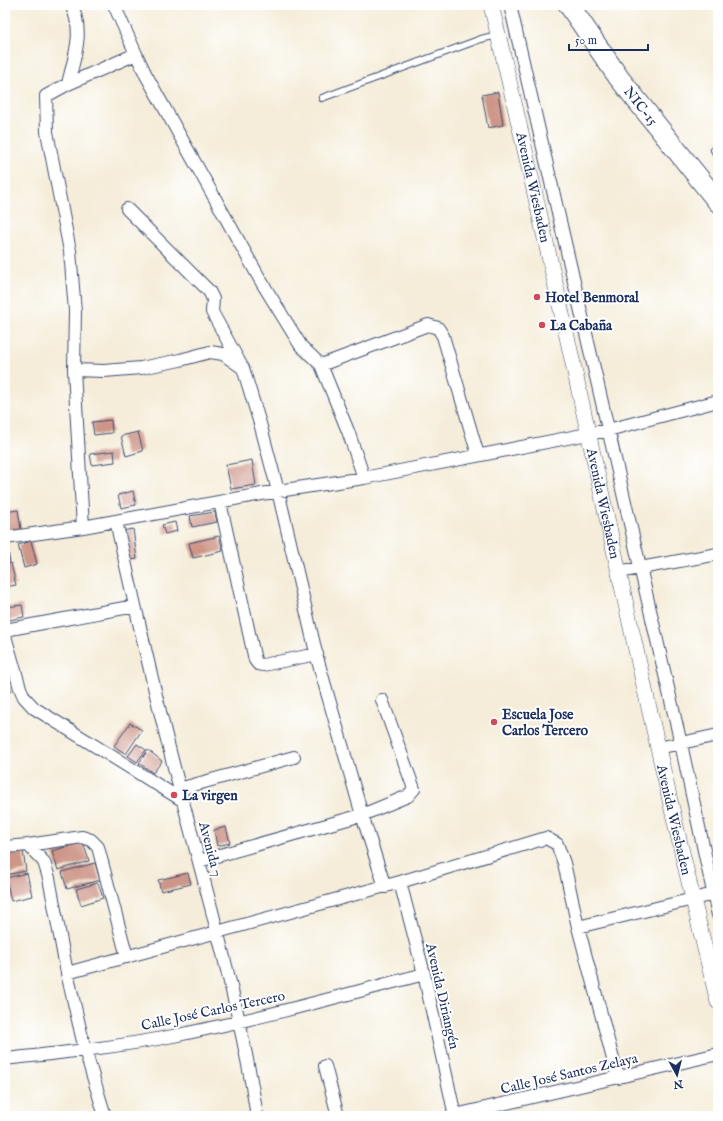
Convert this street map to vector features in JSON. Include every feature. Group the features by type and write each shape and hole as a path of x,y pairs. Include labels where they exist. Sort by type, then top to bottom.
{"highway":[{"name":"NIC-15","path":"569,5 619,78 718,202"}],"street":[{"path":"68,84 78,35 78,22 71,5"},
{"path":"114,5 146,75 261,281 301,346 321,365 348,431 364,478"},
{"name":"Avenida Wiesbaden","path":"492,5 589,433 618,572 718,1002"},
{"name":"Avenida Wiesbaden","path":"510,5 716,894 718,915"},
{"path":"83,527 74,370 75,311 70,251 47,132 46,96 68,84 136,54"},
{"path":"127,209 209,291 213,299 212,312 243,368 278,491 317,654 362,815 385,886"},
{"path":"321,365 428,325 438,328 443,336 478,455"},
{"path":"74,370 104,371 140,368 210,352 223,354 243,368"},
{"path":"5,538 83,527 278,491 364,478 608,430 718,401"},
{"path":"220,502 255,660 258,664 263,665 317,654"},
{"name":"Avenida 7","path":"116,520 135,606 181,795 218,932 257,1116"},
{"path":"618,572 718,554"},
{"path":"5,630 135,606"},
{"path":"5,636 24,697 34,708 181,795 294,757"},
{"path":"199,861 362,815 408,796 414,789 382,700"},
{"path":"658,748 718,735"},
{"path":"5,847 28,845 82,836 90,840 98,847 127,957"},
{"path":"68,973 400,882 546,838 557,844 562,856 578,927 618,1078"},
{"path":"28,845 44,862 49,878 85,1050 105,1116"},
{"name":"Avenida Diriangén","path":"400,882 424,974 454,1116"},
{"path":"578,927 716,894"},
{"name":"Calle José Carlos Tercero","path":"5,1059 85,1050 172,1036 238,1022 424,974"},
{"name":"Calle José Santos Zelaya","path":"454,1116 718,1054"},
{"path":"326,1066 338,1116"}],"lane":[{"path":"322,98 481,39 499,35"},
{"path":"714,150 718,156"}],"building":[{"path":"498,92 503,125 488,128 482,95"},
{"path":"111,420 112,433 94,435 92,422"},
{"path":"138,432 143,451 126,456 121,436"},
{"path":"114,451 115,462 92,465 90,454"},
{"path":"252,460 256,485 231,489 226,465"},
{"path":"133,491 136,505 121,508 118,495"},
{"path":"18,510 21,529 5,532 5,512"},
{"path":"215,512 217,522 192,527 190,516"},
{"path":"175,522 177,531 165,534 162,525"},
{"path":"133,529 137,559 126,561 122,531"},
{"path":"219,536 223,551 193,558 189,543"},
{"path":"31,541 37,564 24,568 18,545"},
{"path":"7,546 10,562 5,563 5,547"},
{"path":"11,563 16,585 5,587 5,565"},
{"path":"22,605 24,617 5,621 5,607"},
{"path":"5,672 11,691 5,693"},
{"path":"130,723 142,730 126,754 114,746"},
{"path":"137,744 146,750 137,762 128,756"},
{"path":"148,750 162,761 153,773 139,763"},
{"path":"226,827 230,843 217,846 214,830"},
{"path":"83,842 89,861 58,870 52,851"},
{"path":"23,851 26,871 5,875 5,854"},
{"path":"95,863 100,880 67,889 62,872"},
{"path":"27,873 32,896 11,901 6,878"},
{"path":"188,873 191,884 161,891 158,880"},
{"path":"98,883 103,898 81,905 76,889"}],"place":[{"name":"Hotel Benmoral","path":"537,297"},
{"name":"La Cabaña","path":"542,325"},
{"name":"Escuela Jose Carlos Tercero","path":"494,722"},
{"name":"La virgen","path":"174,795"}]}
